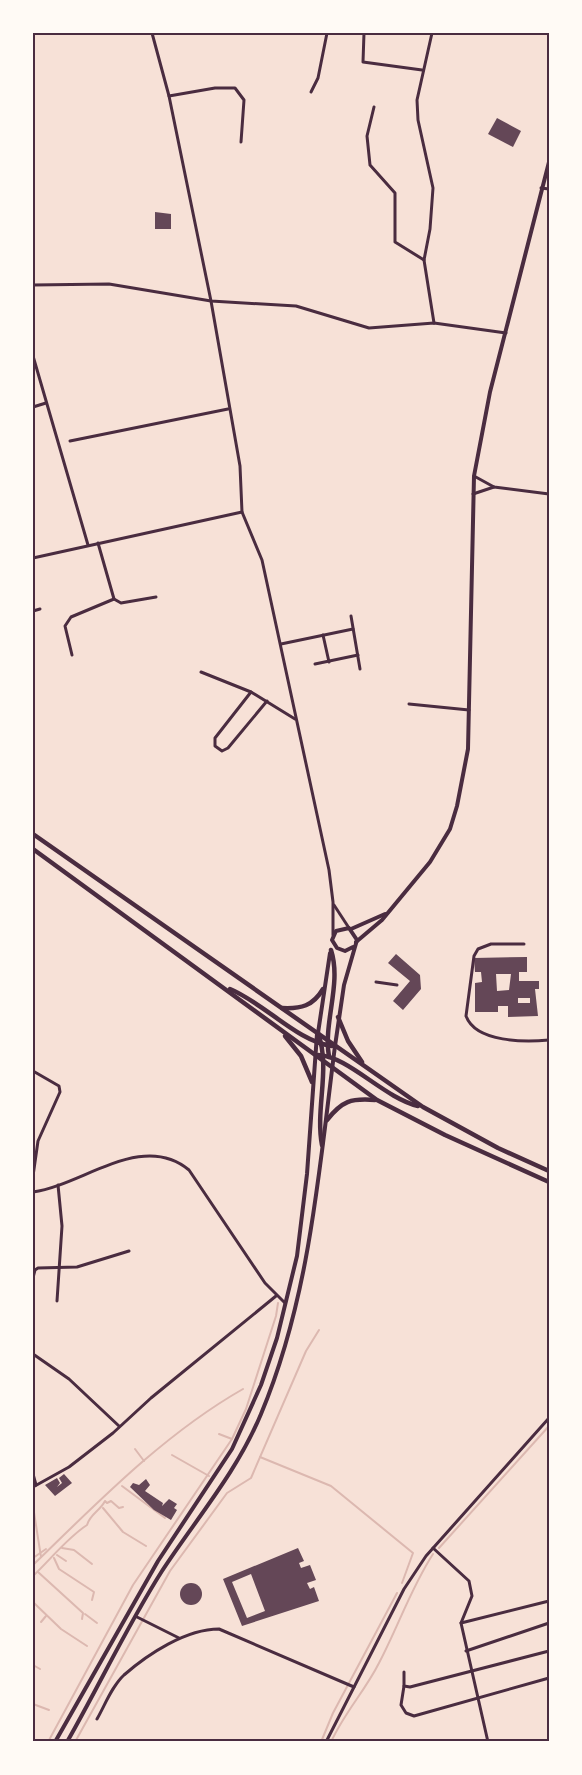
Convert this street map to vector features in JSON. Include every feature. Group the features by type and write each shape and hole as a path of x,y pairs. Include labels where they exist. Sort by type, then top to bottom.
{"main road":[{"path":"333,944 342,951 355,945 388,913 430,862 450,829 468,749 474,476 490,392 507,333 549,162"},
{"path":"33,834 318,1033 332,1065 377,1100 437,1131 549,1182"},
{"path":"33,849 226,987 315,1055 328,1057 406,1103 423,1107"},
{"path":"323,1043 318,1033 323,989 333,937 339,929 350,929 388,913"},
{"path":"322,1145 318,1127 328,1057 335,1046 338,1017 355,945 356,935 350,929"},
{"path":"55,1742 158,1561 232,1449 261,1385 286,1304 297,1256 304,1203 315,1055 323,1043 334,973 331,950"},
{"path":"226,987 247,996 323,1043 335,1046 423,1107 498,1148 549,1171"},
{"path":"282,1008 304,1007 312,1003 323,989"},
{"path":"338,1017 348,1041 364,1065"},
{"path":"282,1031 301,1056 312,1082"},
{"path":"67,1742 162,1572 229,1475 262,1412 300,1290 327,1120 332,1065 328,1057"},
{"path":"327,1120 345,1101 358,1098 377,1100"}],"street":[{"path":"152,33 169,96 211,301 228,410 240,466 242,512 262,560 329,870 333,902 333,937"},
{"path":"310,92 318,78 327,33"},
{"path":"364,33 363,62 422,70"},
{"path":"432,33 417,100 418,120 433,188 430,229 424,260 434,323"},
{"path":"169,96 215,88 235,88 241,92 244,100 241,142"},
{"path":"374,107 367,136 370,165 395,193 395,242 424,260"},
{"path":"542,188 549,189"},
{"path":"33,285 109,284 211,301 296,306 369,328 434,323 507,333"},
{"path":"33,356 88,545"},
{"path":"33,407 46,403"},
{"path":"70,441 228,410"},
{"path":"474,476 494,487 549,494"},
{"path":"472,494 494,487"},
{"path":"33,558 242,512"},
{"path":"98,543 114,599 121,603 156,597"},
{"path":"72,655 65,626 68,620 114,599"},
{"path":"33,611 40,609"},
{"path":"351,616 360,669"},
{"path":"281,644 353,629"},
{"path":"323,635 328,662"},
{"path":"315,664 358,655"},
{"path":"201,672 251,692 295,719"},
{"path":"251,692 215,738 214,746 222,750 228,748 267,701"},
{"path":"409,704 469,710"},
{"path":"333,902 350,929"},
{"path":"524,944 491,944 478,949 474,956 466,1016 470,1024 504,1041 549,1040"},
{"path":"376,982 397,985"},
{"path":"33,1071 59,1086 60,1092 34,1149 33,1176"},
{"path":"33,1192 129,1159 159,1155 178,1161 189,1170 276,1296 286,1304"},
{"path":"57,1301 62,1226 58,1185"},
{"path":"33,1278 36,1269 59,1269 129,1251"},
{"path":"33,1474 34,1486 69,1467 276,1296"},
{"path":"33,1354 69,1379 119,1426"},
{"path":"326,1742 404,1589 433,1548 549,1418"},
{"path":"433,1548 469,1581 472,1596 460,1623 488,1742"},
{"path":"460,1623 549,1601"},
{"path":"137,1617 179,1638"},
{"path":"466,1651 549,1623"},
{"path":"97,1719 123,1676 179,1638 206,1629 219,1629 354,1687"},
{"path":"404,1686 410,1687 549,1651"},
{"path":"404,1672 401,1705 406,1713 414,1716 549,1678"}],"building":[{"path":"497,118 521,131 513,147 488,134"},
{"path":"155,212 171,214 171,229 155,229"},
{"path":"396,954 420,975 421,989 403,1010 393,1001 410,981 388,963"},
{"path":"527,957 527,972 519,972 519,981 539,981 539,989 535,989 538,1016 508,1017 508,1006 498,1006 498,1012 475,1012 475,983 482,982 481,972 475,972 474,958","holes":["496,974 511,974 509,990 497,991","518,998 530,998 530,1003 518,1003"]},
{"path":"64,1474 72,1483 55,1496 45,1485 57,1478 60,1483 57,1487 62,1483 59,1478"},
{"path":"146,1479 150,1485 145,1491 163,1503 162,1506 169,1499 177,1504 174,1508 177,1510 171,1520 154,1510 130,1487 133,1483 139,1485"},
{"path":"298,1548 304,1561 299,1563 301,1568 310,1565 316,1580 307,1583 310,1589 314,1587 319,1601 242,1626 223,1579","holes":["251,1574 265,1611 247,1618 232,1582"]},
{"path":"191,1583 199,1586 202,1594 199,1602 191,1605 183,1602 180,1594 183,1586"}],"waterway":[{"path":"48,1742 133,1585 232,1439 246,1409 276,1316 278,1303"},
{"path":"75,1742 170,1571 227,1493 251,1478 306,1351 319,1330"},
{"path":"33,1565 107,1493 159,1448 214,1407 243,1389"},
{"path":"439,1548 549,1426"},
{"path":"219,1434 232,1439"},
{"path":"135,1449 144,1461"},
{"path":"172,1455 209,1476"},
{"path":"260,1457 331,1486 413,1553 402,1583"},
{"path":"122,1486 165,1518"},
{"path":"33,1576 66,1542 87,1525 105,1501 107,1503 111,1501 119,1508 123,1507"},
{"path":"33,1506 41,1557"},
{"path":"103,1508 123,1532 146,1546"},
{"path":"62,1548 74,1550 92,1564"},
{"path":"33,1558 46,1549"},
{"path":"331,1742 373,1673 433,1554"},
{"path":"57,1555 66,1561"},
{"path":"54,1558 59,1569 94,1592 92,1600"},
{"path":"38,1572 83,1613 82,1619"},
{"path":"321,1742 333,1713 397,1593"},
{"path":"33,1602 61,1629 87,1646"},
{"path":"85,1614 97,1623"},
{"path":"41,1622 46,1616"},
{"path":"33,1665 40,1669"},
{"path":"33,1704 49,1710"}]}
